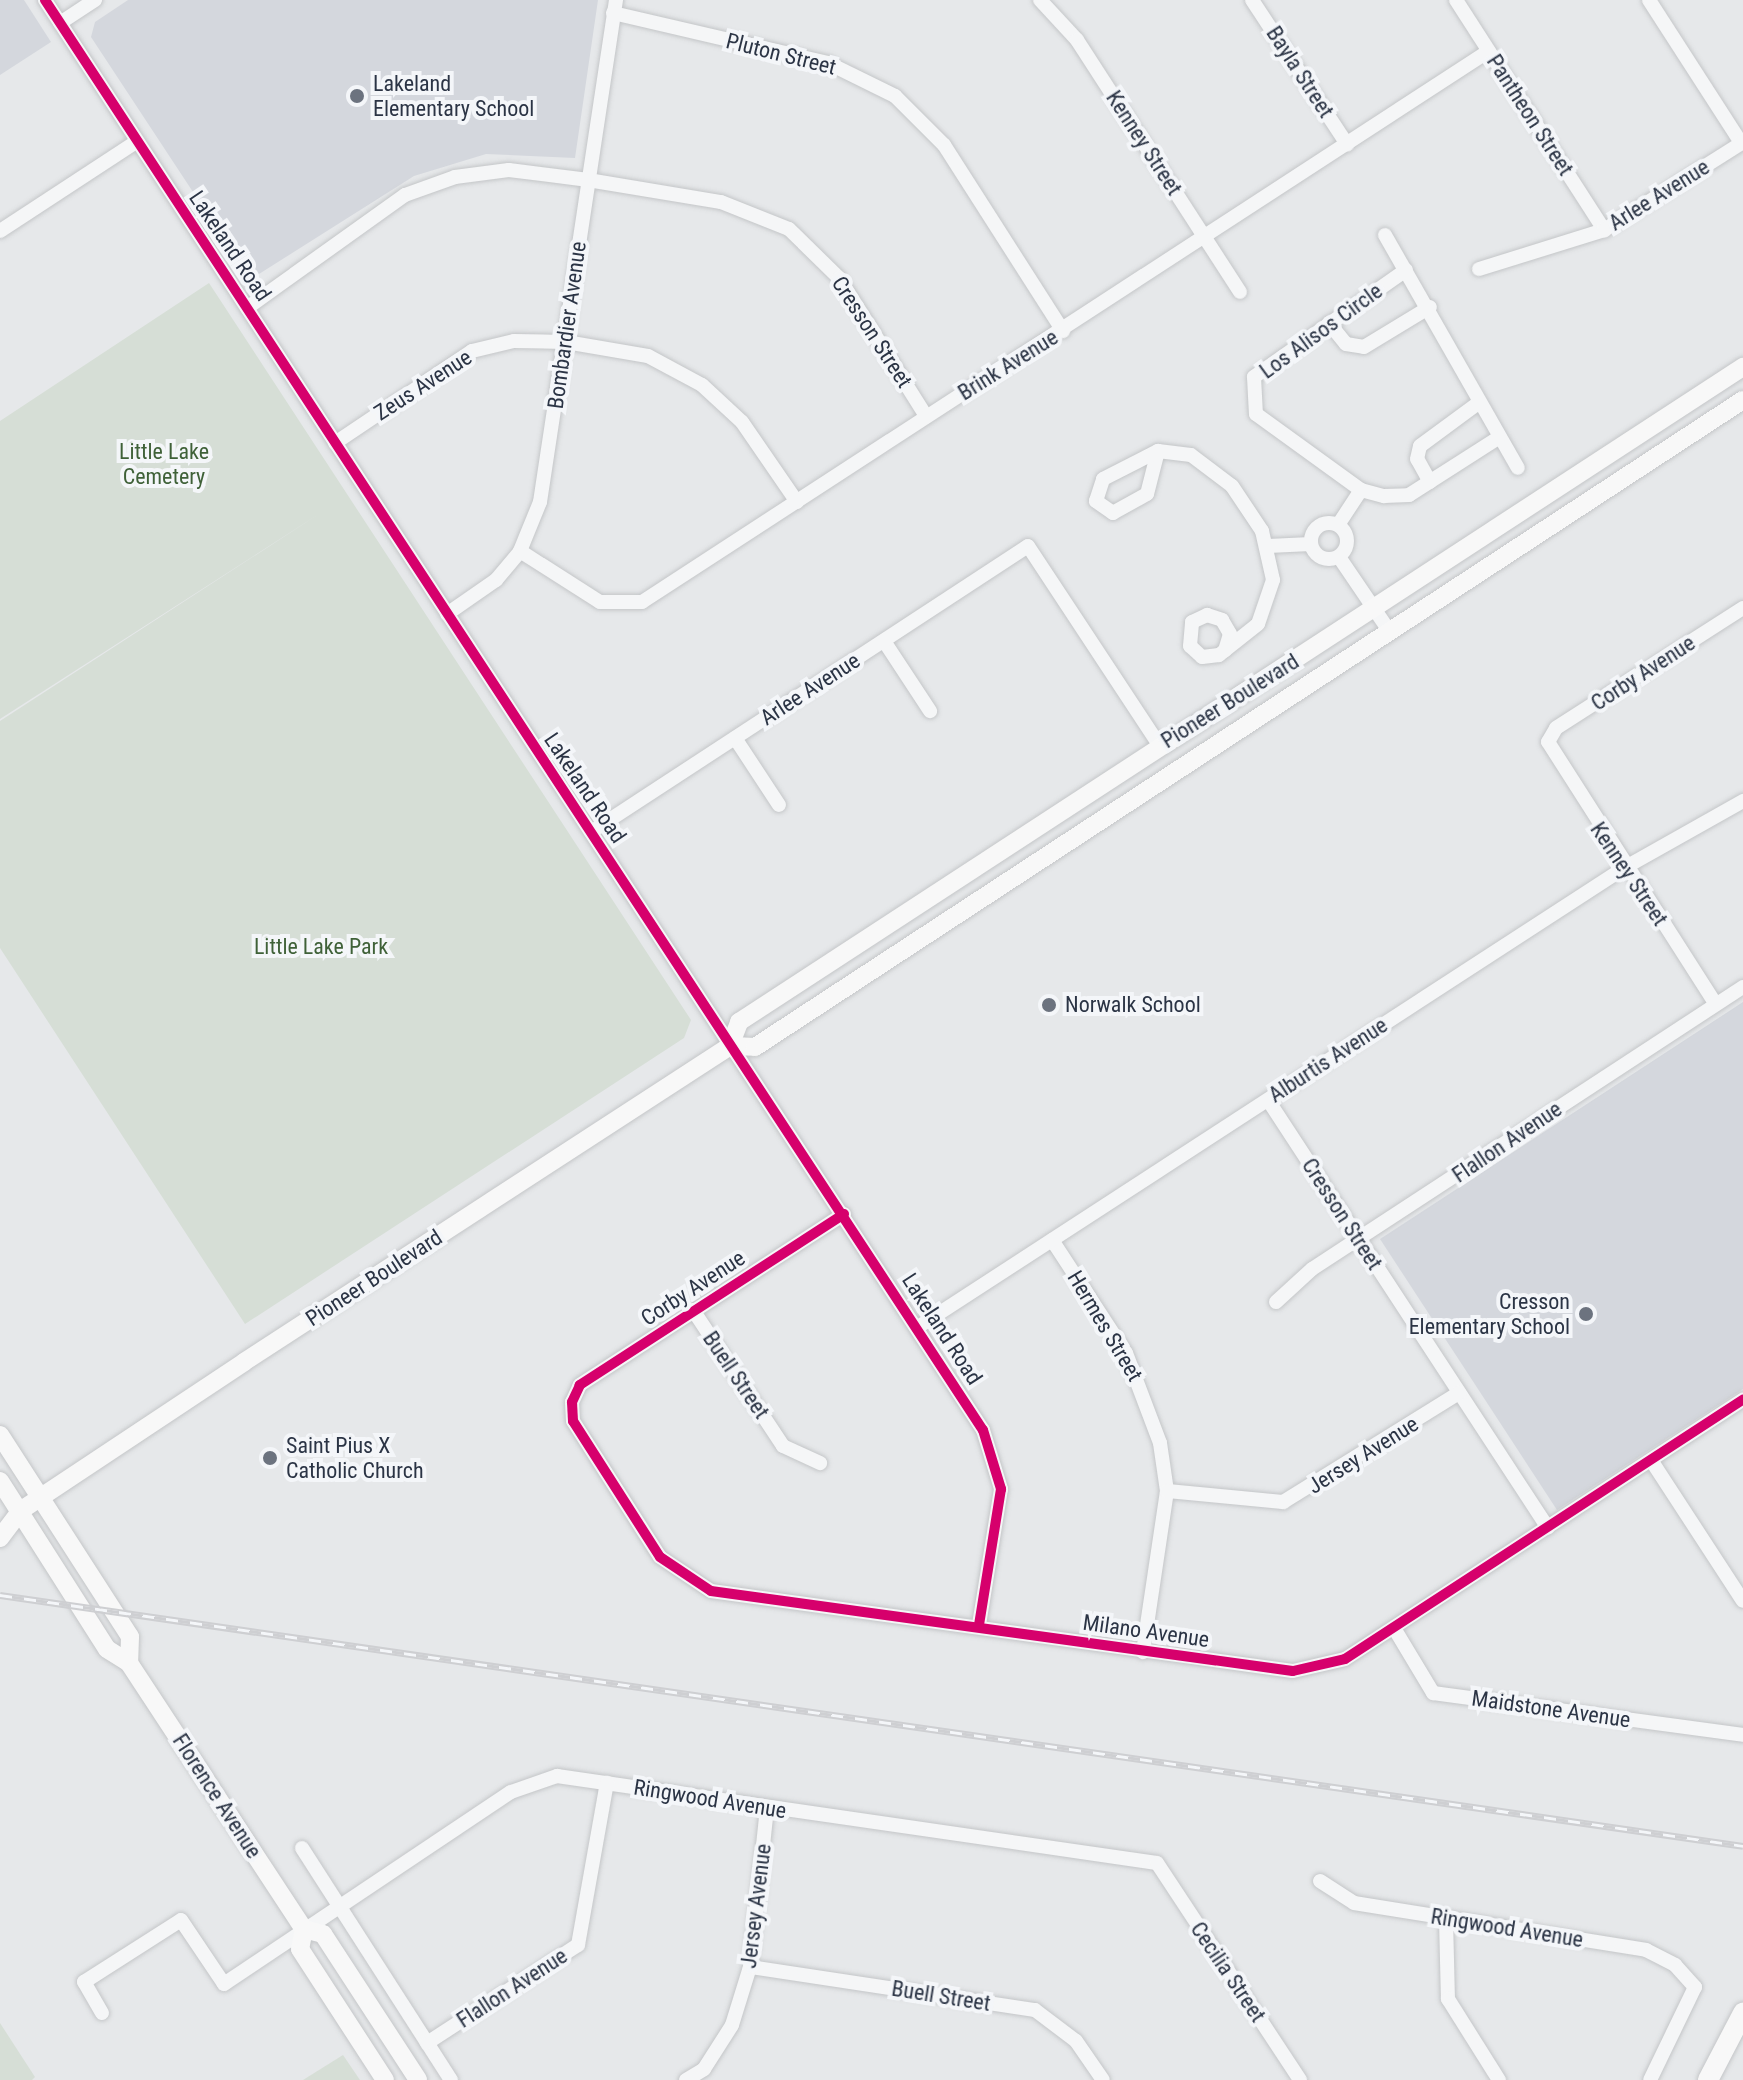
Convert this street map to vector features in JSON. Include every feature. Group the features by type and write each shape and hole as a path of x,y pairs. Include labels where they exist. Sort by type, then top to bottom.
{"highway":[{"path":"1708,2080 1743,2013"}],"main road":[{"name":"Pioneer Boulevard","path":"730,1046 739,1022 1743,367"},
{"name":"Pioneer Boulevard","path":"0,1538 20,1511 730,1046 755,1047 1388,629 1743,400"},
{"name":"Florence Avenue","path":"0,1435 130,1637 129,1663"},
{"name":"Florence Avenue","path":"0,1481 107,1649 129,1663 304,1929 323,1934 418,2080"},
{"name":"Pioneer Boulevard","path":"0,1514 20,1511"},
{"name":"Florence Avenue","path":"304,1929 300,1949 385,2080"}],"street":[{"name":"Lakeland Road","path":"45,0 730,1046 918,1327 996,1460 1001,1489 979,1625"},
{"path":"60,23 95,0"},
{"name":"Kenney Street","path":"1040,0 1077,40 1240,292"},
{"name":"Bayla Street","path":"1252,0 1347,144"},
{"name":"Pantheon Street","path":"1456,0 1604,230"},
{"path":"1649,0 1742,142"},
{"name":"Bombardier Avenue","path":"447,614 496,580 520,551 540,502 614,7"},
{"name":"Pluton Street","path":"614,7 828,63 895,96 944,145 1063,331"},
{"name":"Brink Avenue","path":"520,551 618,608 642,602 1206,238 1489,51"},
{"path":"0,231 136,142"},
{"name":"Arlee Avenue","path":"1479,269 1604,230 1742,142"},
{"name":"Cresson Street","path":"247,308 405,195 430,186 509,170 588,180 721,202 789,229 839,278 926,416"},
{"name":"Los Alisos Circle","path":"1385,235 1430,307 1477,404 1518,468"},
{"name":"Los Alisos Circle","path":"1406,270 1254,377 1250,402 1268,424 1361,490 1409,495 1498,438"},
{"path":"1329,323 1346,344 1364,347 1430,307"},
{"name":"Zeus Avenue","path":"335,443 472,351 514,341 566,342 648,356 702,385 742,422 797,502"},
{"path":"1430,482 1417,459 1420,446 1477,404"},
{"path":"1158,451 1147,494 1118,512 1100,507 1095,492 1103,479 1158,451 1183,451 1223,477 1268,546 1267,609 1225,650"},
{"path":"1339,557 1317,555 1311,544 1313,531 1338,525 1361,490"},
{"path":"1338,525 1347,547 1339,557"},
{"path":"1268,546 1311,544"},
{"name":"Arlee Avenue","path":"591,832 1028,546 1160,746"},
{"path":"1339,557 1388,629"},
{"name":"Corby Avenue","path":"1548,742 1556,728 1743,608"},
{"path":"884,641 930,711"},
{"path":"735,738 779,805"},
{"name":"Kenney Street","path":"1548,742 1624,868 1715,1003"},
{"name":"Alburtis Avenue","path":"918,1327 1624,868 1743,801"},
{"name":"Flallon Avenue","path":"1276,1302 1359,1240 1743,987"},
{"name":"Cresson Street","path":"1268,1100 1548,1528"},
{"name":"Corby Avenue","path":"572,1402 580,1385 844,1214"},
{"name":"Hermes Street","path":"1052,1240 1149,1402 1167,1491 1143,1652"},
{"name":"Buell Street","path":"693,1310 783,1446 820,1463"},
{"name":"Jersey Avenue","path":"1167,1491 1283,1502 1459,1393"},
{"name":"Milano Avenue","path":"572,1402 573,1421 660,1557 681,1577 711,1591 979,1625 1143,1652 1293,1671 1345,1659 1743,1400"},
{"path":"1651,1460 1743,1601"},
{"name":"Maidstone Avenue","path":"1394,1628 1433,1693 1743,1735"},
{"name":"Ringwood Avenue","path":"102,2013 84,1982 181,1920 224,1984 511,1792 557,1776 1157,1863"},
{"name":"Flallon Avenue","path":"427,2043 578,1945 607,1783"},
{"name":"Jersey Avenue","path":"686,2080 704,2069 732,2025 750,1967 767,1808"},
{"path":"302,1848 451,2080"},
{"name":"Cecilia Street","path":"1157,1863 1300,2080"},
{"name":"Ringwood Avenue","path":"1320,1881 1354,1903 1646,1950 1692,1977 1691,1999 1650,2080"},
{"path":"1446,1919 1448,1999 1499,2080"},
{"name":"Buell Street","path":"750,1967 1035,2010 1076,2041 1103,2080"}],"shaded area":[{"path":"0,0 24,0 51,42 0,75"},
{"name":"Lakeland Elementary School","path":"128,0 598,0 575,158 486,154 414,176 259,274 243,268 91,37 95,22"},
{"name":"Cresson Elementary School","path":"1743,1002 1743,1389 1557,1510 1380,1239"}],"green space":[{"name":"Little Lake Park","path":"209,283 691,1020 684,1038 245,1324 0,948 0,721 322,512 0,719 0,421"},
{"path":"0,2023 35,2077 32,2080 0,2080"},
{"path":"343,2055 360,2080 303,2080"}],"railway":[{"path":"0,1595 1743,1846"}],"cycle path":[{"path":"45,0 983,1430 1001,1489 979,1625"},
{"path":"844,1214 580,1385 572,1402 573,1421 660,1557 711,1591 1293,1671 1345,1659 1743,1400"}],"place":[{"name":"Lakeland Elementary School","path":"357,96"},
{"name":"Norwalk School","path":"1049,1005"},
{"name":"Cresson Elementary School","path":"1586,1314"},
{"name":"Saint Pius X Catholic Church","path":"270,1458"}],"park label":[{"name":"Little Lake Cemetery","path":"164,464"}]}
